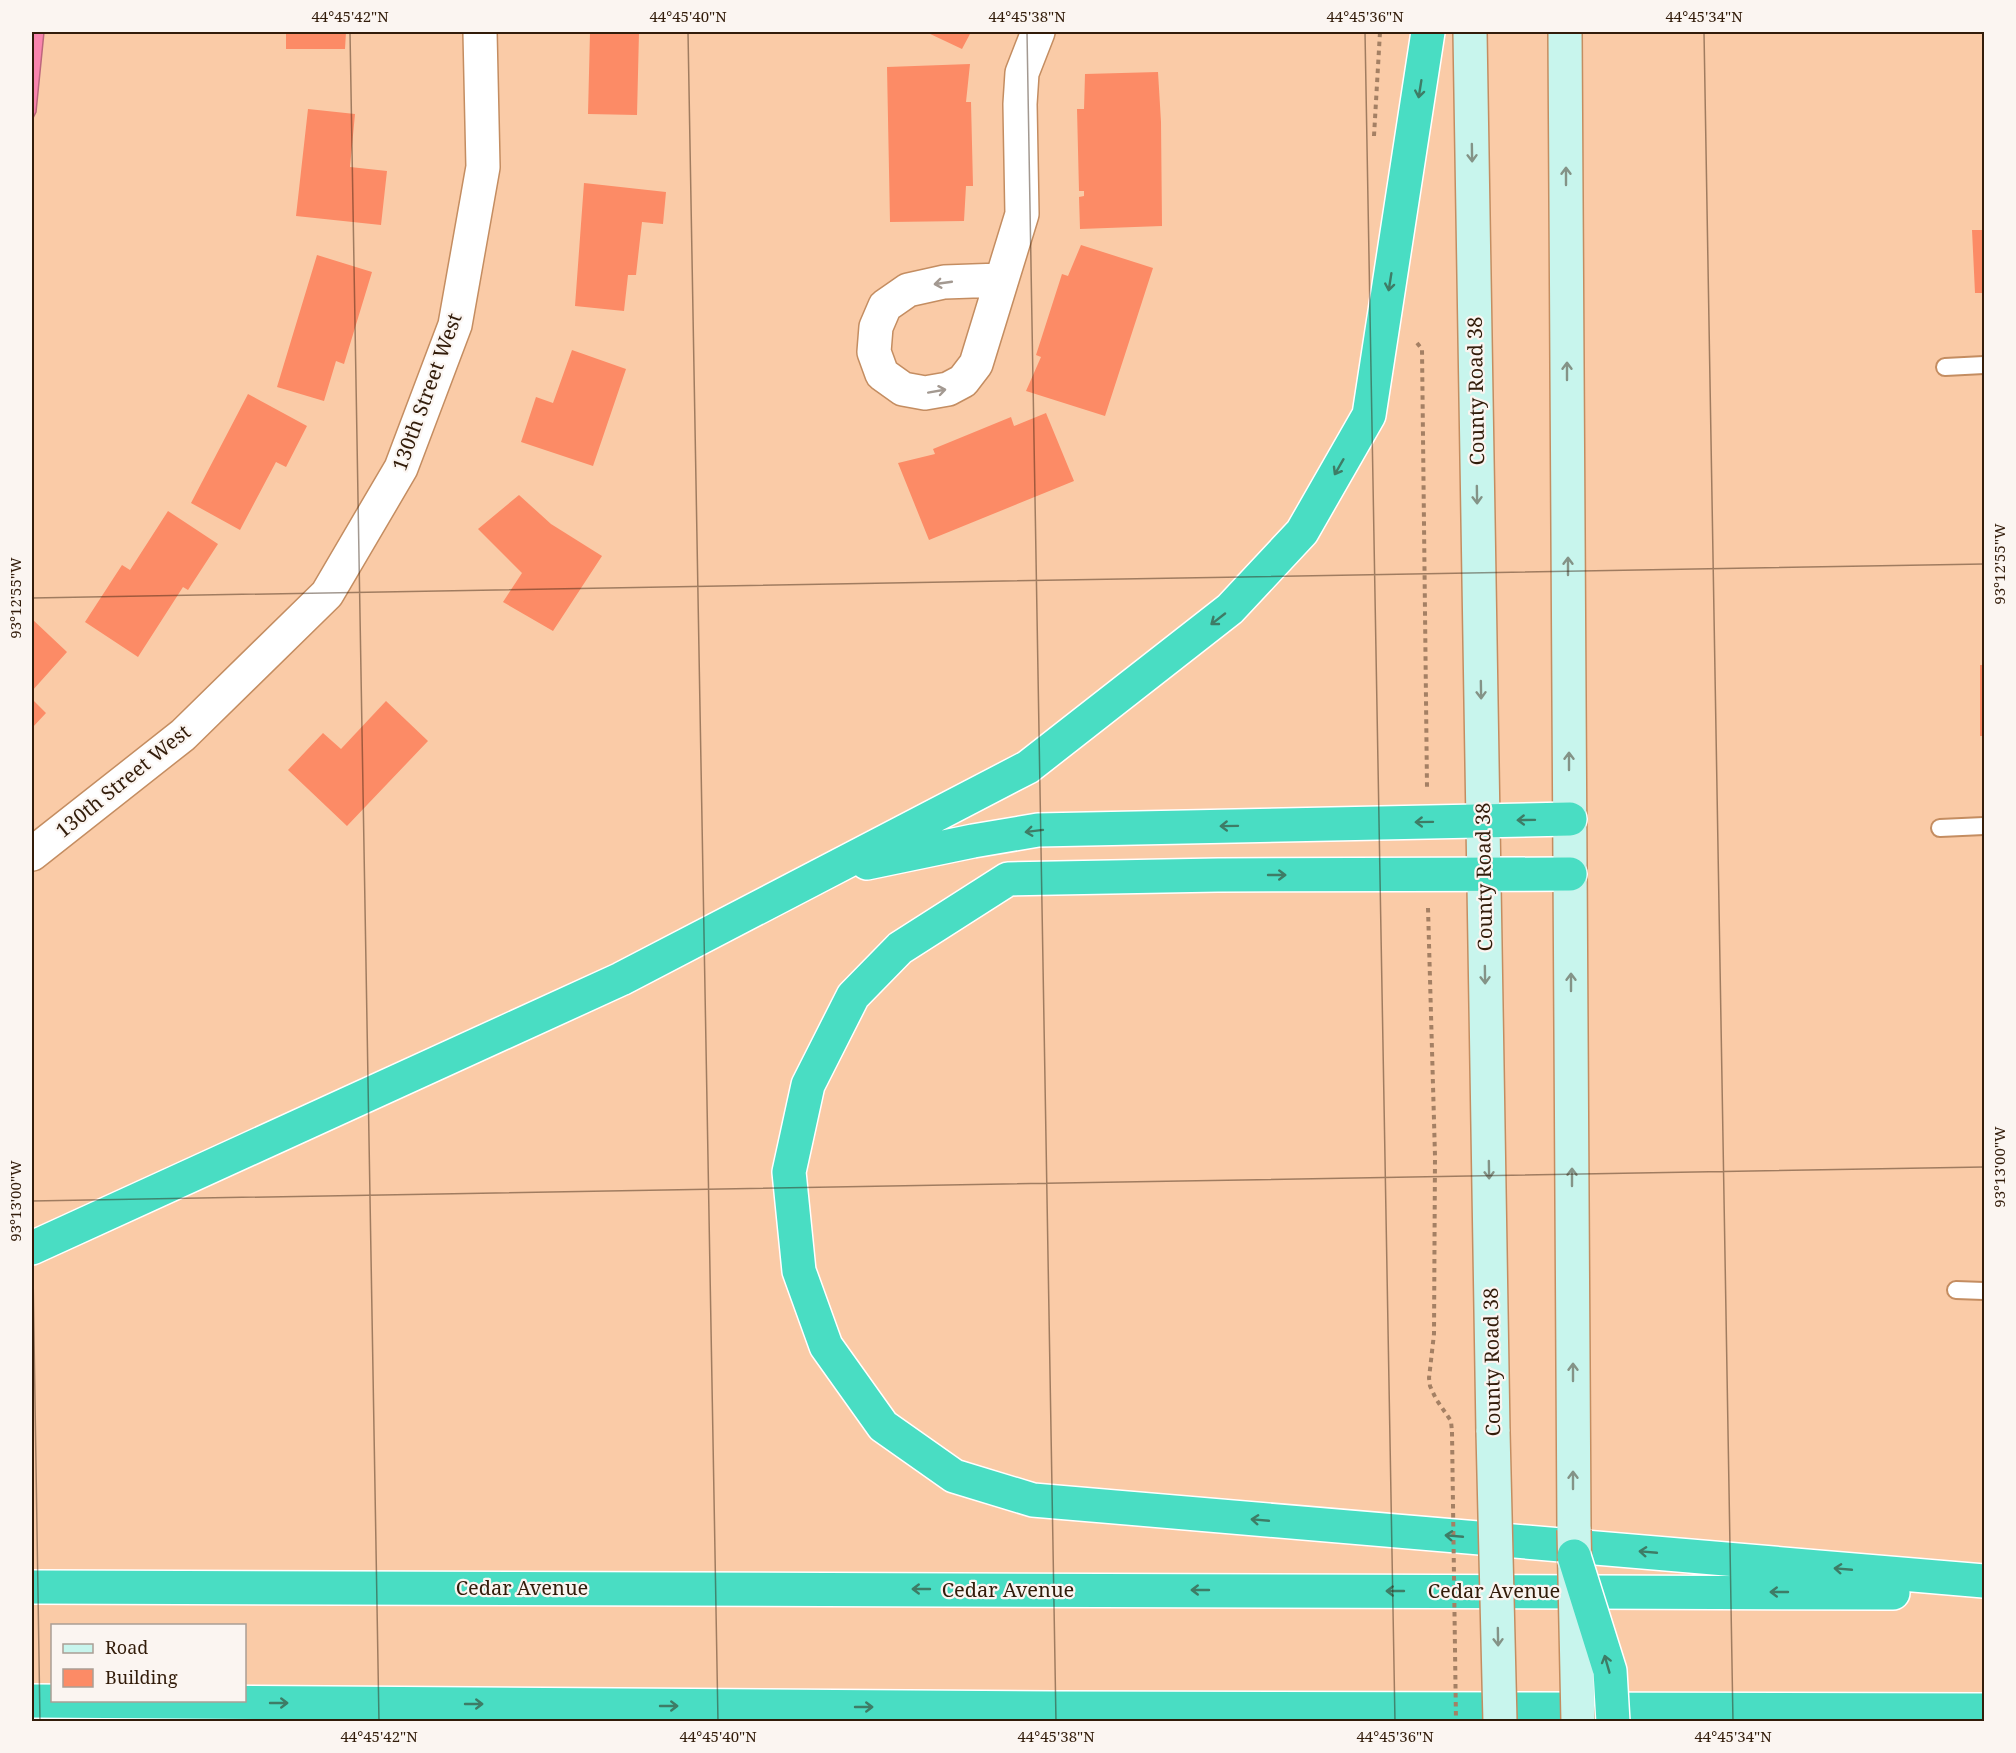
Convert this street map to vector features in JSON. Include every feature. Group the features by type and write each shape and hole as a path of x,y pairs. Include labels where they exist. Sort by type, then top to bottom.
{"highway":[{"path":"32,1248 621,979 1028,767 1230,609 1302,532 1369,415 1428,32"},
{"path":"827,871 1038,830 1570,819"},
{"path":"1570,874 1218,875 1008,879 900,948 852,996 808,1085 789,1172 799,1271 826,1346 883,1426 954,1476 1033,1500 1984,1581"},
{"path":"1574,1556 1610,1671 1614,1722"},
{"name":"Cedar Avenue","path":"32,1587 1984,1593"},
{"path":"32,1701 51,1701"},
{"path":"178,1702 1053,1708 1984,1710"}],"main road":[{"name":"County Road 38","path":"1470,32 1493,1432 1500,1722"},
{"path":"1565,32 1573,1431 1578,1722"}],"street":[{"name":"130th Street West","path":"32,854 183,735 327,594 401,468 455,325 457,314 483,167 480,32"},
{"path":"1001,280 1022,214 1020,104 1022,73 1038,32"}],"lane":[{"path":"1945,367 1984,365"},
{"path":"1940,828 1984,826"},
{"path":"1956,1290 1984,1291"}],"path":[{"path":"1373,137 1380,32"},
{"path":"1383,325 1413,338 1422,350 1428,822"},
{"path":"1429,875 1428,922 1435,1156 1434,1335 1429,1378 1436,1399 1451,1421 1452,1432 1456,1722"}],"shaded area":[{"path":"32,32 44,32 36,112 32,120"}],"building":[{"path":"286,32 346,32 345,49 286,49"},
{"path":"590,32 639,32 637,115 588,114"},
{"path":"926,32 971,32 962,49"},
{"path":"970,64 966,102 971,102 973,186 966,186 964,221 890,222 887,67"},
{"path":"1158,72 1162,226 1080,229 1079,197 1084,196 1084,191 1079,191 1077,109 1084,109 1085,74"},
{"path":"308,109 355,114 350,167 387,171 381,225 296,216"},
{"path":"584,183 666,192 663,224 642,222 636,275 628,275 624,311 575,306"},
{"path":"1972,230 1984,230 1984,293 1975,293"},
{"path":"1081,245 1153,268 1105,416 1026,391 1041,357 1036,355 1062,274 1068,276"},
{"path":"317,255 372,272 344,364 336,361 324,401 277,387"},
{"path":"572,350 626,369 593,466 521,442 536,397 553,403"},
{"path":"248,394 307,426 286,467 276,462 240,530 191,503"},
{"path":"1046,413 1074,481 929,540 898,463 935,454 933,449 1011,417 1014,426"},
{"path":"519,495 551,524 602,556 553,631 503,602 522,573 478,529"},
{"path":"168,511 218,544 188,590 183,587 138,657 85,622 122,565 130,570"},
{"path":"32,619 67,652 32,691"},
{"path":"1980,665 1984,665 1984,736 1980,736"},
{"path":"32,699 46,713 32,728"},
{"path":"386,701 428,741 347,826 288,770 323,733 341,749"}]}
